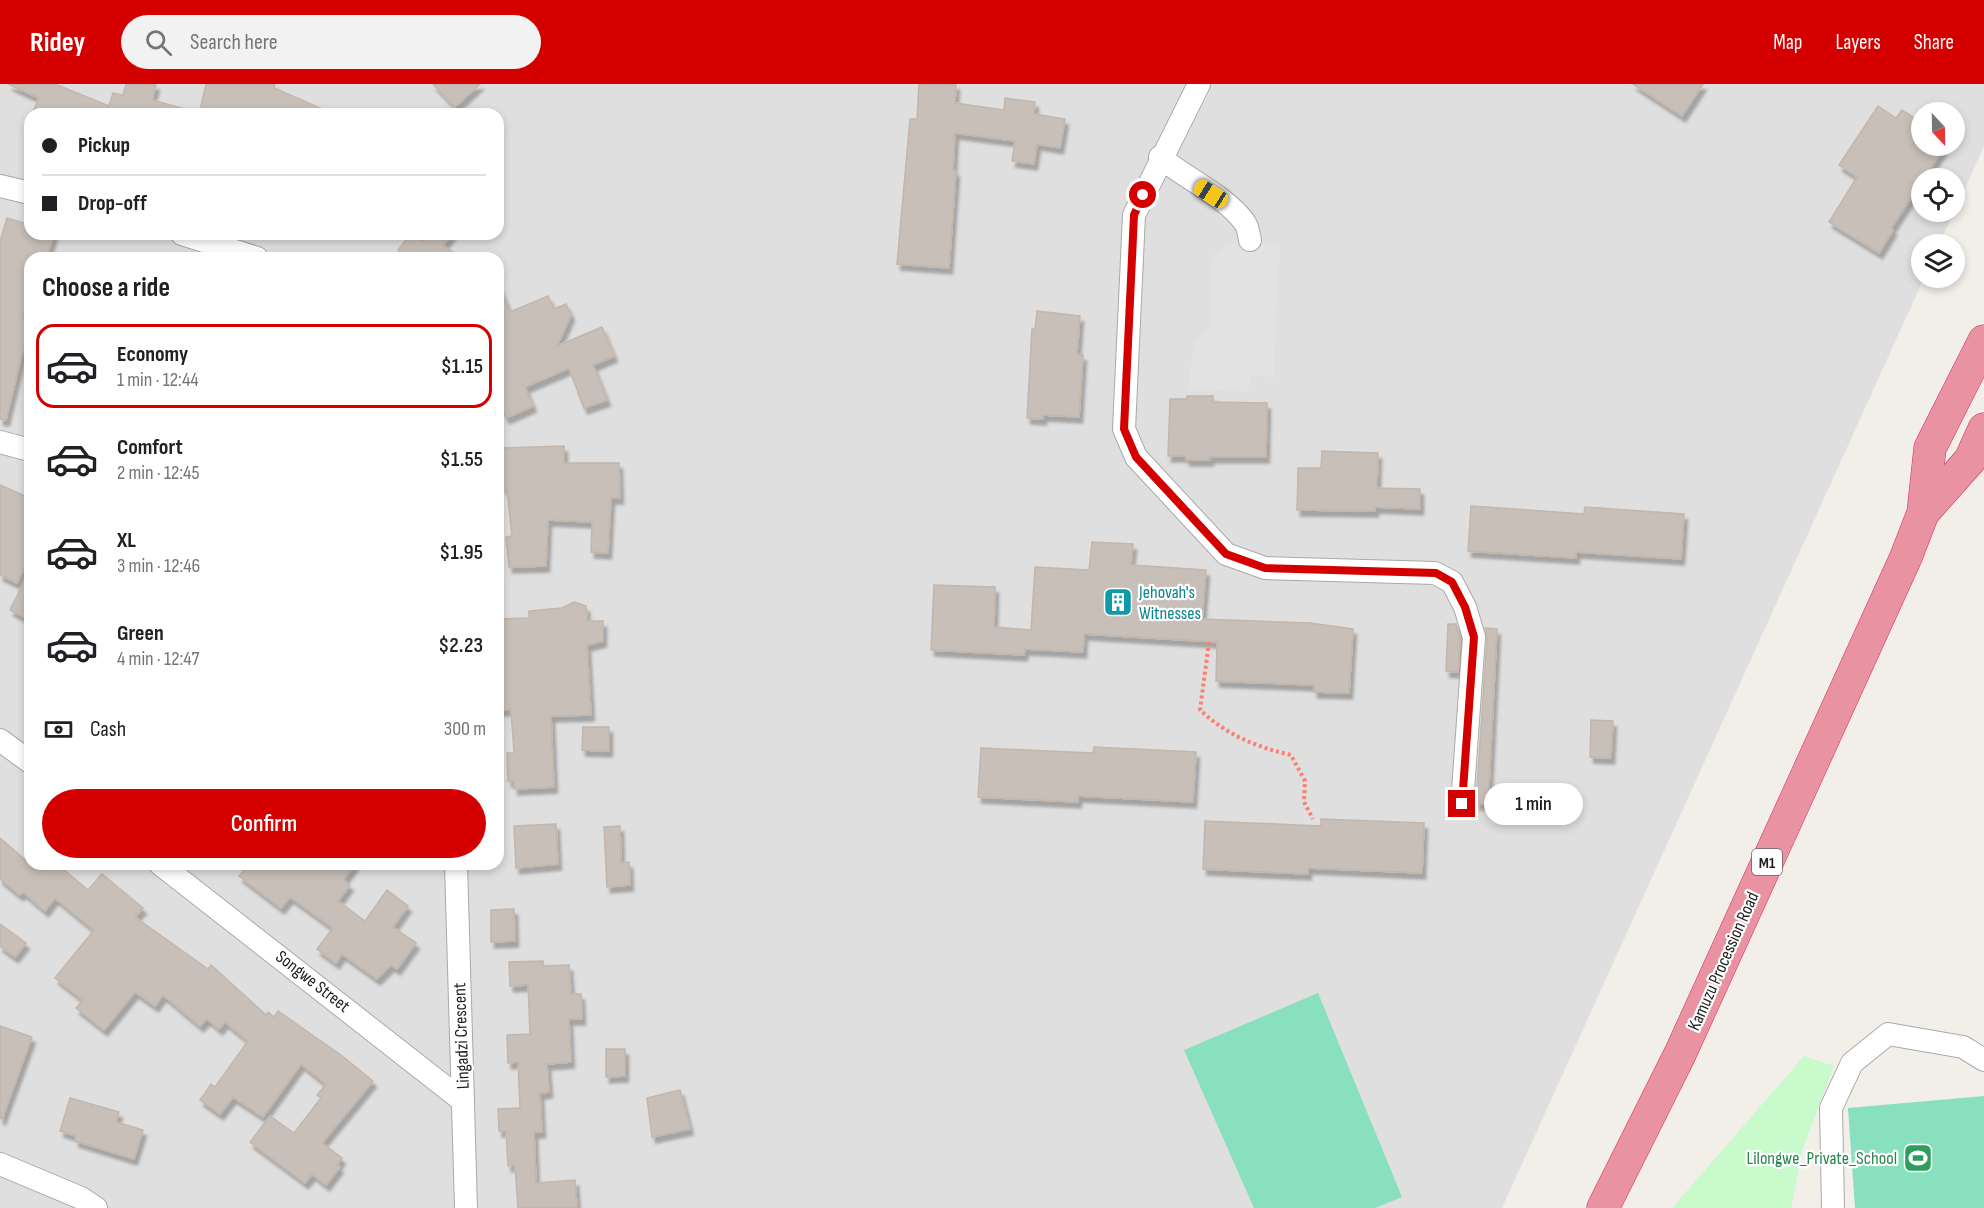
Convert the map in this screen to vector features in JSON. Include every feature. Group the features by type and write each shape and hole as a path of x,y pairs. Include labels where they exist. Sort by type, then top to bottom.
{"highway":[{"name":"Kamuzu Procession Road","path":"1603,1208 1680,1054 1906,557 1923,513 1930,448 1984,341"},
{"name":"Kamuzu Procession Road","path":"1923,513 1970,460 1984,429"}],"street":[{"path":"1199,84 1160,157 1134,215 1124,429 1128,444 1136,457 1226,554 1246,563 1265,568 1436,573 1452,582 1465,607 1474,637 1462,804"},
{"path":"1160,157 1181,175 1226,203 1247,224 1250,240"},
{"path":"0,186 24,192"},
{"path":"201,240 239,252"},
{"path":"0,442 24,448"},
{"path":"0,740 24,758"},
{"name":"Songwe Street","path":"168,870 463,1101"},
{"name":"Lingadzi Crescent","path":"456,870 466,1208"},
{"path":"1833,1208 1831,1108 1852,1063 1888,1034 1963,1047 1984,1060"},
{"path":"0,1164 81,1198 96,1208"}],"path":[{"path":"1209,642 1200,710 1219,727 1243,741 1292,755 1305,782 1304,802 1313,819"}],"shaded area":[{"path":"0,84 1984,84 1984,146 1965,189 1965,168 1911,168 1911,222 1949,222 1944,234 1911,234 1911,288 1919,288 1502,1208 0,1208"},
{"path":"1254,242 1280,246 1273,378 1250,374 1249,391 1189,389 1194,341 1210,327 1211,259 1229,243"}],"green space":[{"path":"1318,993 1402,1197 1375,1208 1254,1208 1184,1050"},
{"path":"1804,1056 1834,1066 1803,1148 1791,1208 1672,1208"},
{"name":"Lilongwe_Private_School","path":"1984,1096 1984,1208 1855,1208 1848,1108"}],"building":[{"path":"8,84 55,84 109,106 113,93 123,95 126,84 156,84 152,100 181,108 35,108 39,98"},
{"path":"206,84 275,84 274,88 320,108 200,108"},
{"path":"433,84 480,84 455,107"},
{"path":"919,84 956,84 955,103 1004,110 1005,98 1035,102 1034,114 1065,119 1060,148 1037,144 1034,164 1012,161 1015,141 955,133 953,170 956,171 949,268 897,264 910,119 917,119"},
{"path":"1633,84 1703,84 1682,116"},
{"path":"1878,106 1896,118 1902,110 1911,116 1911,156 1938,156 1931,168 1911,168 1911,198 1891,228 1893,230 1879,253 1829,222 1857,177 1839,165"},
{"path":"7,218 24,223 24,240 52,240 48,252 24,252 24,313 22,319 24,320 24,346 6,420 0,419 0,241"},
{"path":"406,240 447,240 443,245 453,252 400,252 398,250"},
{"path":"548,296 554,309 566,304 571,315 557,346 602,327 614,356 593,365 607,400 584,408 569,368 525,387 533,406 506,418 504,414 504,298 510,312"},
{"path":"1037,311 1080,316 1077,354 1083,355 1079,417 1043,415 1043,419 1027,418 1032,329 1035,329"},
{"path":"1187,396 1213,396 1213,402 1267,403 1266,457 1210,457 1210,460 1186,460 1186,456 1168,456 1170,399 1187,399"},
{"path":"564,446 564,463 619,463 620,498 611,498 608,553 591,552 592,522 548,520 546,566 509,567 506,537 512,536 507,488 504,488 504,448"},
{"path":"1322,451 1378,453 1377,488 1420,489 1420,509 1375,507 1375,511 1297,510 1298,468 1321,468"},
{"path":"0,485 24,495 24,568 17,583 0,575"},
{"path":"1471,506 1584,514 1585,507 1684,514 1681,559 1576,552 1576,558 1468,551"},
{"path":"1092,542 1133,544 1131,565 1206,570 1202,619 1310,623 1353,629 1349,693 1314,692 1314,685 1216,681 1217,642 1084,634 1083,652 1025,649 1024,655 931,650 934,585 995,587 994,627 1031,630 1035,567 1089,570"},
{"path":"24,582 24,617 10,610"},
{"path":"574,602 586,606 587,621 603,621 603,641 587,645 591,715 551,716 554,787 514,789 514,781 508,781 507,753 514,753 511,710 504,710 504,619 529,618 529,611 562,608"},
{"path":"1448,624 1456,624 1460,639 1458,672 1446,671"},
{"path":"1485,628 1497,629 1488,804 1476,804 1487,638"},
{"path":"1591,720 1613,721 1611,758 1590,757"},
{"path":"583,727 609,727 609,751 582,750"},
{"path":"1094,747 1196,752 1193,802 1078,796 1078,802 978,797 981,748 1093,753"},
{"path":"1321,819 1424,823 1422,873 1308,868 1308,874 1203,869 1205,821 1321,826"},
{"path":"556,824 558,864 516,868 514,826"},
{"path":"620,826 621,863 629,862 630,885 607,887 604,827"},
{"path":"0,838 24,859 24,870 64,870 88,890 102,874 143,908 135,917 208,969 211,965 266,1015 268,1012 274,1017 278,1011 341,1055 373,1081 322,1143 342,1158 337,1165 340,1167 326,1185 312,1174 305,1183 250,1142 270,1116 294,1133 321,1098 317,1095 326,1084 301,1064 263,1117 233,1097 220,1114 200,1100 211,1084 215,1087 248,1041 225,1022 219,1029 207,1019 200,1026 163,995 155,1006 135,992 104,1030 76,1008 83,1000 55,978 94,930 55,898 45,911 23,892 20,895 0,879"},
{"path":"244,870 350,870 343,880 350,885 338,901 365,921 387,890 408,906 393,927 416,943 397,969 391,965 377,979 342,954 336,963 317,949 333,928 290,897 281,908 239,876"},
{"path":"514,909 515,941 491,942 491,910"},
{"path":"0,924 26,943 15,957 0,946"},
{"path":"543,961 543,966 569,965 571,994 581,994 582,1019 569,1019 571,1062 547,1064 549,1092 540,1093 542,1132 534,1132 536,1183 575,1180 577,1208 518,1208 515,1165 508,1166 506,1131 499,1131 498,1109 520,1108 518,1062 508,1063 507,1035 530,1034 528,985 510,986 509,962"},
{"path":"0,1026 32,1037 2,1119 0,1118"},
{"path":"606,1049 625,1049 625,1076 606,1077"},
{"path":"680,1090 690,1129 652,1137 647,1098"},
{"path":"70,1098 119,1112 116,1122 143,1130 134,1159 75,1141 76,1136 60,1131"}],"place":[{"name":"Jehovah's Witnesses","path":"1118,602"},
{"name":"Lilongwe_Private_School","path":"1918,1158"}],"route":[{"path":"1143,195 1134,215 1124,429 1128,444 1136,457 1226,554 1246,563 1265,568 1436,573 1452,582 1465,607 1474,637 1462,804"}]}
